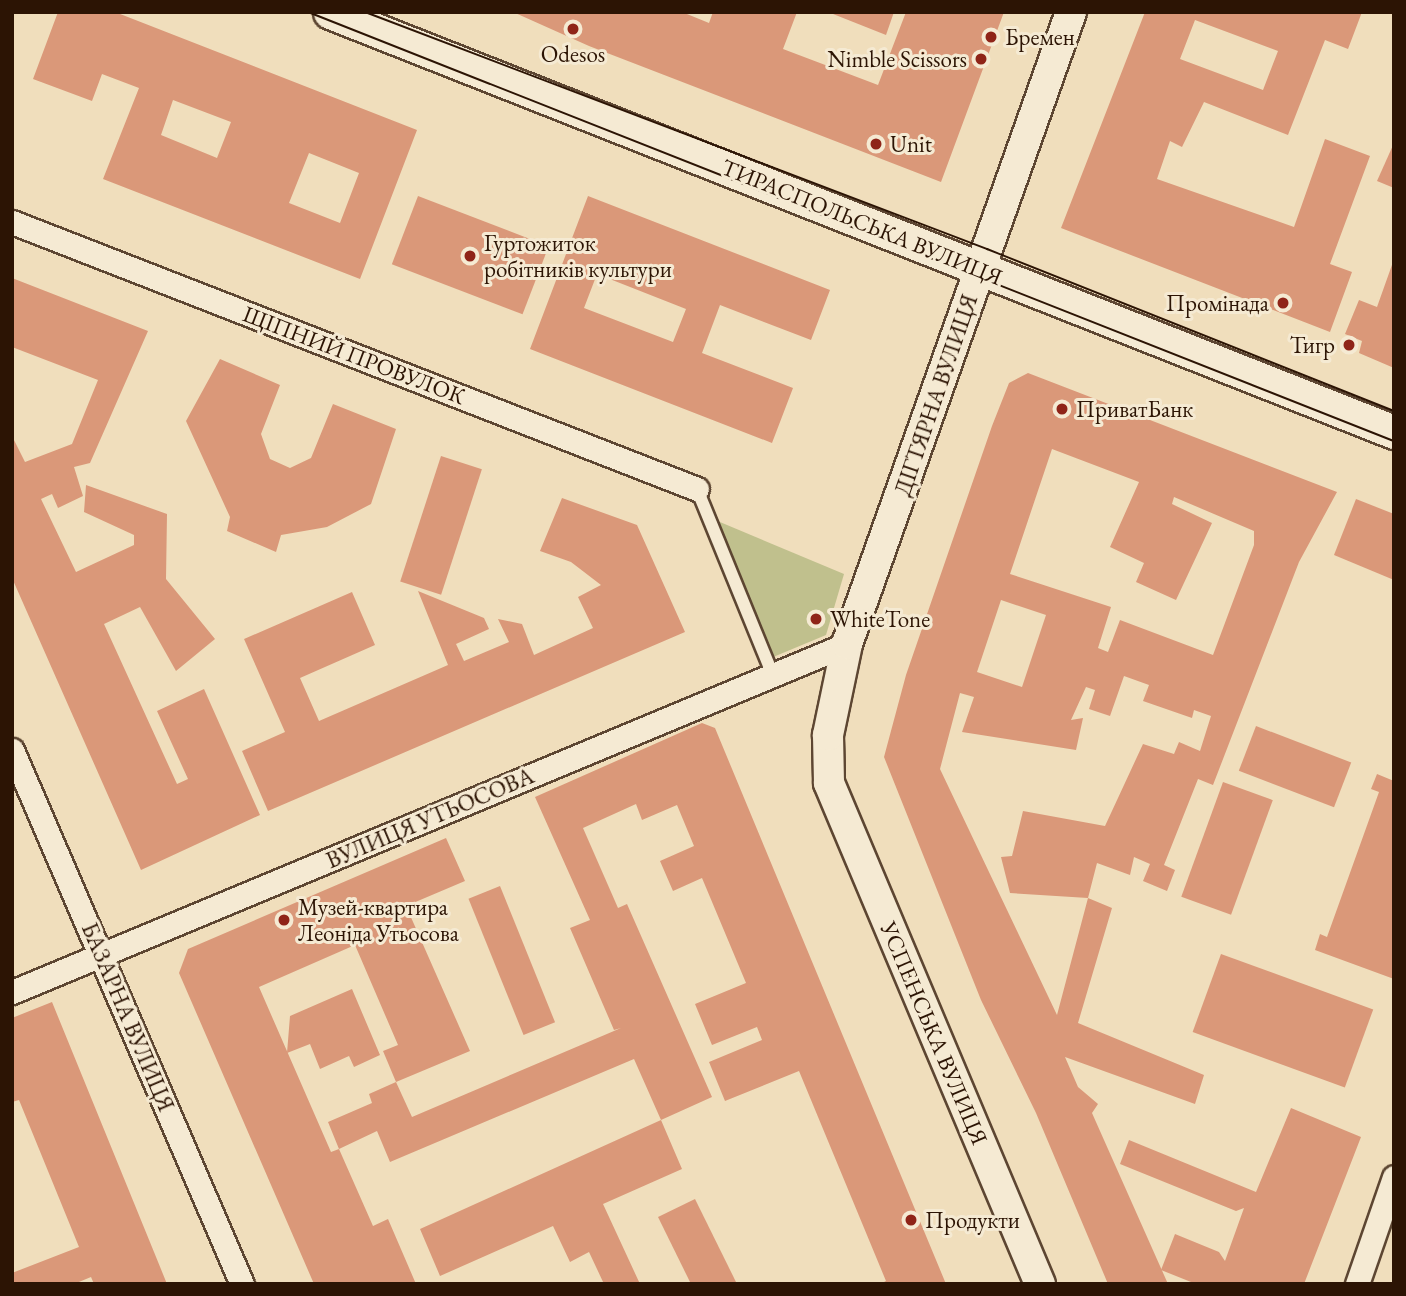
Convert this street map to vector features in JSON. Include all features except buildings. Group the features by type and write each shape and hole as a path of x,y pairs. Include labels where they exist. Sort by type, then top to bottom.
{"main road":[{"name":"ТИРАСПОЛЬСЬКА ВУЛИЦЯ","path":"330,12 1394,432"}],"street":[{"name":"ДІГТЯРНА ВУЛИЦЯ","path":"829,783 828,735 847,644 1071,12"},
{"name":"ЩІПНИЙ ПРОВУЛОК","path":"12,222 697,489"},
{"name":"ВУЛИЦЯ УТЬОСОВА","path":"12,992 847,644"},
{"name":"БАЗАРНА ВУЛИЦЯ","path":"12,750 242,1284"},
{"name":"УСПЕНСЬКА ВУЛИЦЯ","path":"829,783 1040,1284"},
{"path":"1357,1284 1394,1177"}],"lane":[{"path":"697,489 774,675"}],"green space":[{"path":"708,517 844,574 826,635 766,660"}],"tram line":[{"path":"308,12 1394,441"},
{"path":"365,12 987,249 1394,411"}],"place":[{"name":"Odesos","path":"573,29"},
{"name":"Бремен","path":"991,37"},
{"name":"Nimble Scissors","path":"981,59"},
{"name":"Unit","path":"876,144"},
{"name":"Гуртожиток робітників культури","path":"470,256"},
{"name":"Промінада","path":"1283,303"},
{"name":"Тигр","path":"1349,345"},
{"name":"ПриватБанк","path":"1062,409"},
{"name":"WhiteTone","path":"816,619"},
{"name":"Музей-квартира Леоніда Утьосова","path":"284,920"},
{"name":"Продукти","path":"911,1220"}]}
